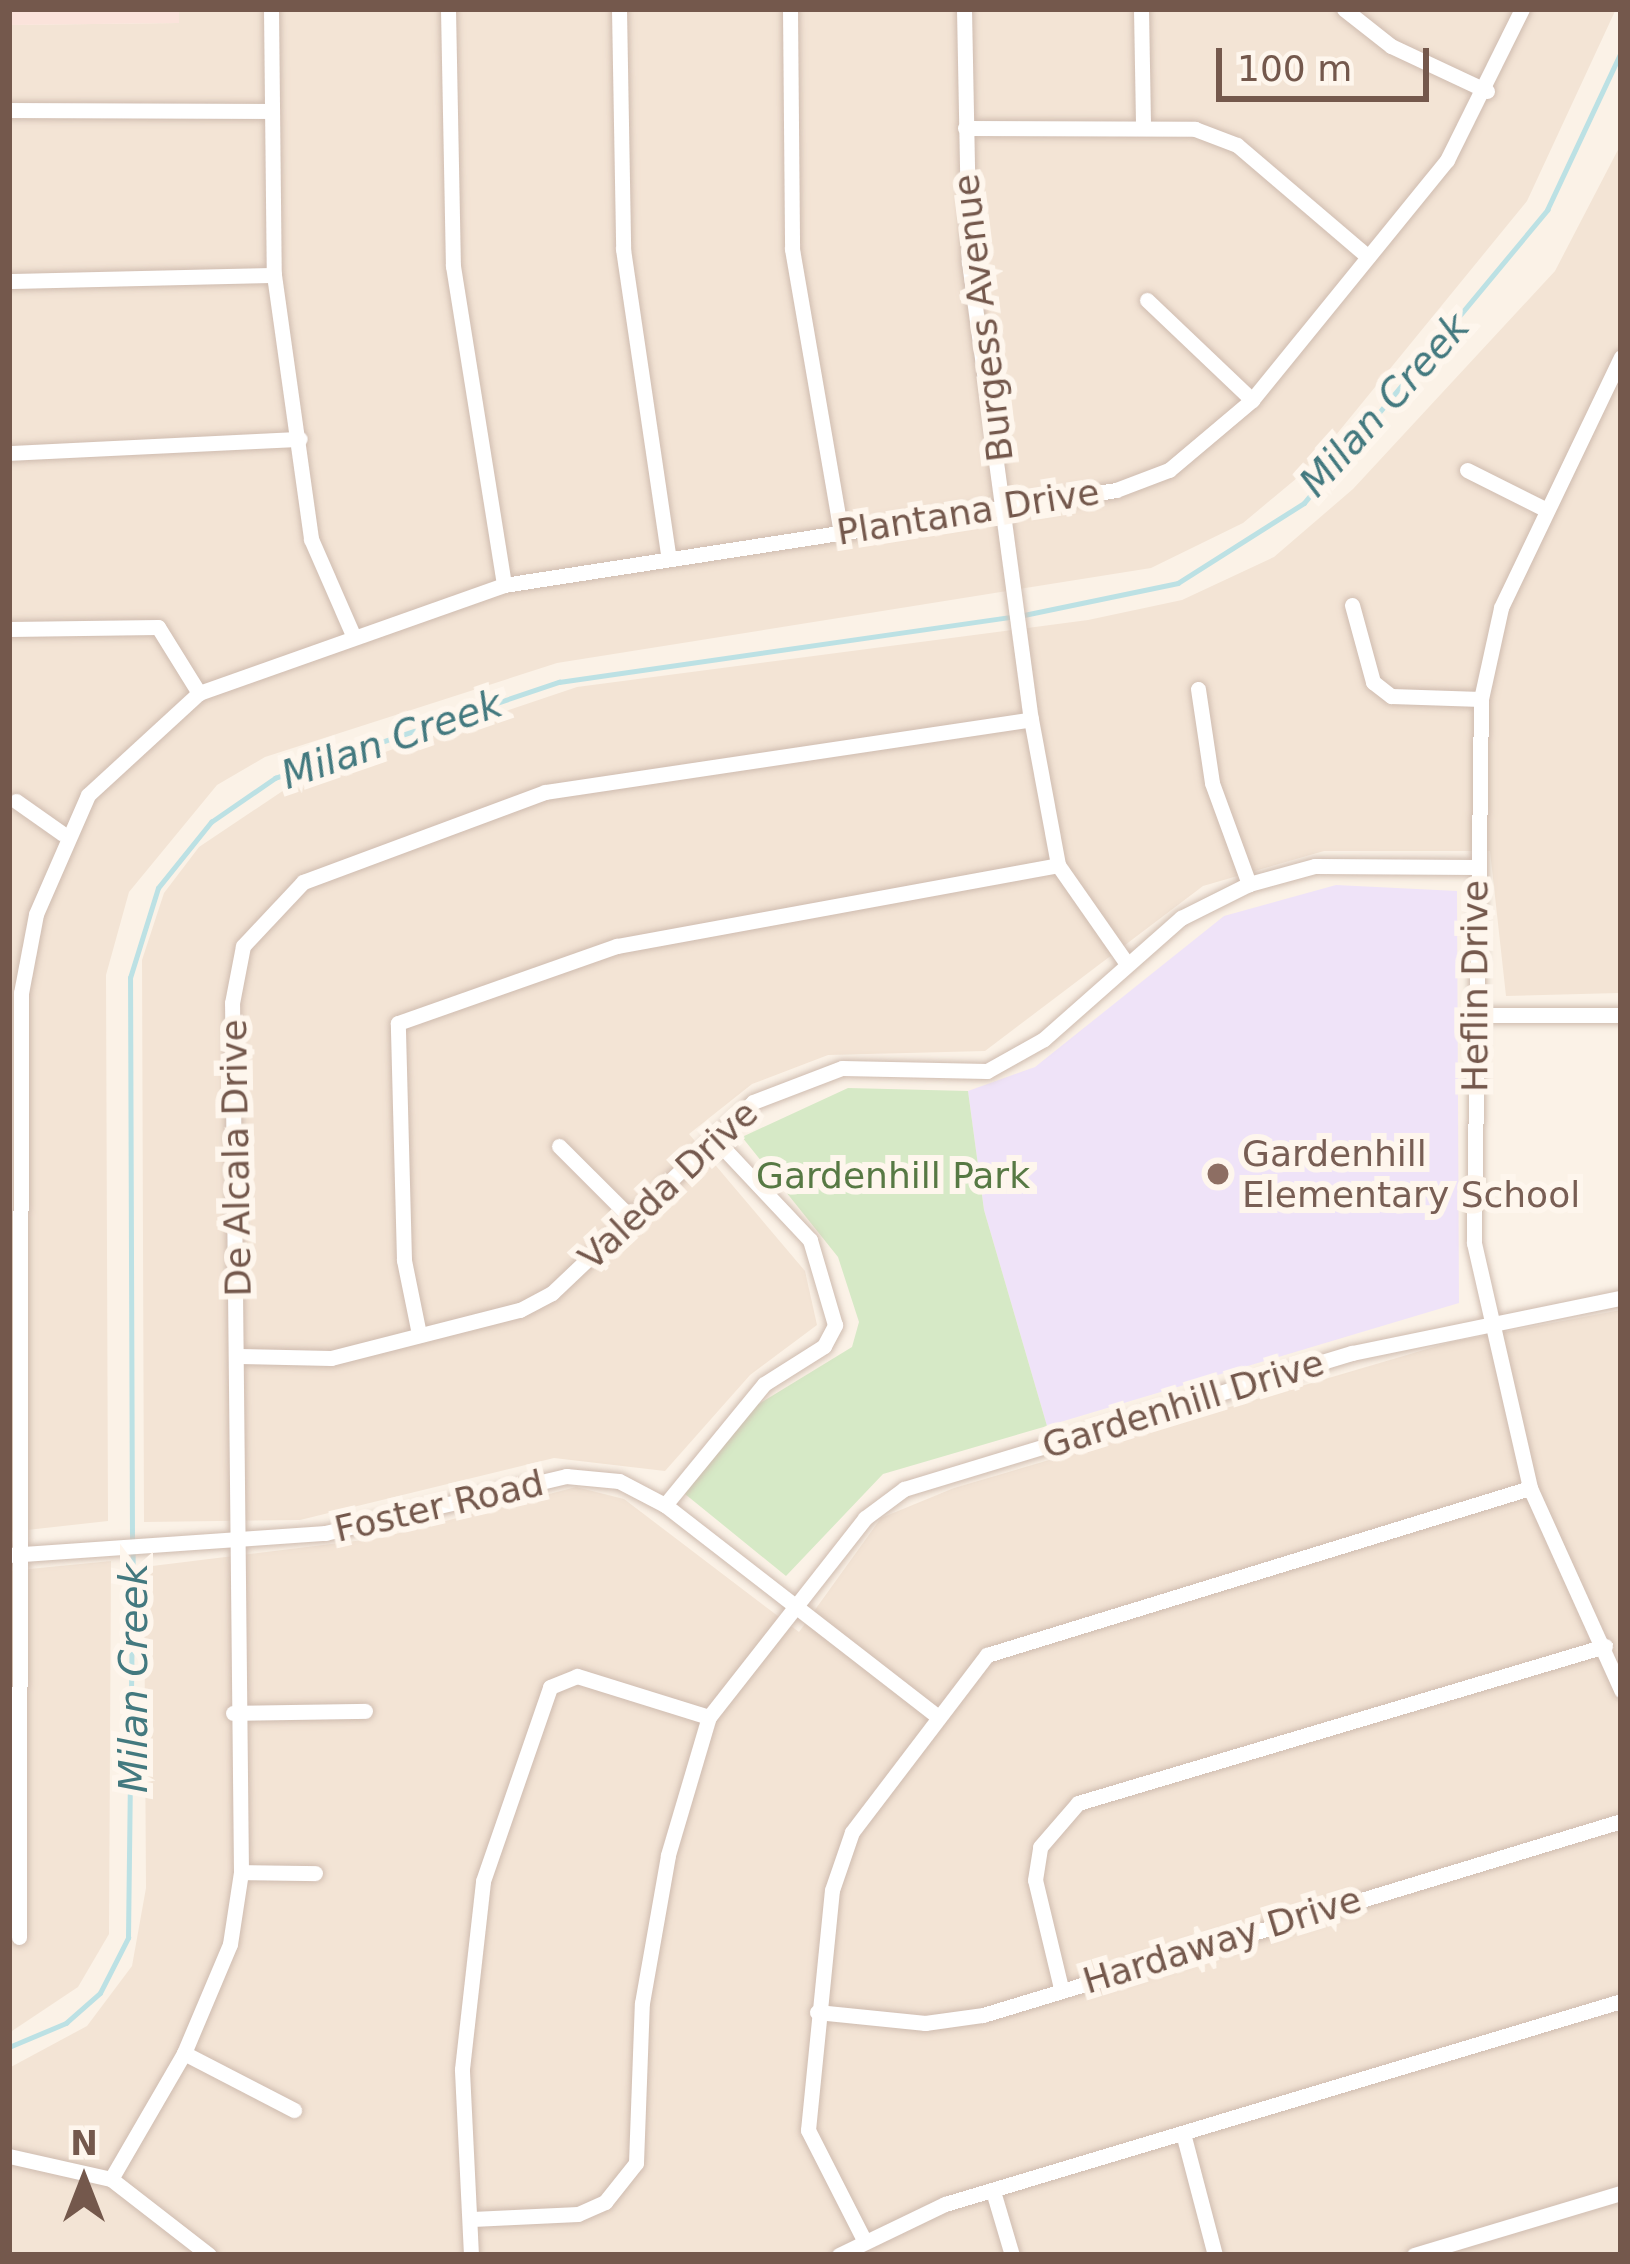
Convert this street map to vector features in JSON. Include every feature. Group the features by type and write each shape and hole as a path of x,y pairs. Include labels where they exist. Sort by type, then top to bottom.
{"street":[{"path":"271,9 274,275 311,539 352,633"},
{"path":"448,9 453,266 504,585"},
{"path":"619,9 623,250 668,553"},
{"path":"790,9 792,250 841,532"},
{"name":"Burgess Avenue","path":"964,9 969,262 1006,507 1031,719 1058,865 1125,961"},
{"path":"1141,9 1143,123"},
{"path":"1344,9 1391,46 1487,91"},
{"name":"Plantana Drive","path":"63,834 118,760 199,693 352,633 504,585 668,553 1006,507 1169,470 1252,400 1368,257 1487,91 1522,9"},
{"path":"9,110 271,111"},
{"path":"965,128 1143,123 1237,145 1368,257"},
{"path":"9,281 274,275"},
{"path":"1147,300 1252,400"},
{"name":"Heflin Drive","path":"1621,357 1544,508 1501,608 1481,699 1476,867 1484,1318 1530,1488 1621,1690"},
{"path":"9,452 300,440"},
{"path":"1467,470 1544,508"},
{"path":"1352,605 1372,682 1391,696 1481,699"},
{"path":"9,629 158,627 199,693"},
{"path":"1198,689 1212,784 1250,884"},
{"name":"De Alcala Drive","path":"111,2179 184,2053 230,1944 241,1872 233,1712 232,1540 240,1356 232,1003 243,946 267,911 362,854 545,792 1031,719"},
{"path":"16,801 63,834 21,993 19,1937"},
{"path":"419,1334 404,1260 398,1023 617,946 1058,865"},
{"name":"Valeda Drive","path":"240,1356 332,1358 552,1293 753,1102 842,1068 987,1071 1044,1039 1125,961 1250,884 1315,866 1476,867"},
{"path":"1476,1015 1621,1015"},
{"path":"665,1504 764,1384 824,1346 835,1324 810,1240 712,1136"},
{"path":"559,1146 631,1218"},
{"name":"Gardenhill Drive","path":"472,2219 578,2214 605,2202 636,2163 642,2003 668,1855 709,1717 793,1602 904,1489 1484,1318 1621,1298"},
{"name":"Foster Road","path":"18,1555 325,1534 566,1476 619,1481 665,1504 936,1715"},
{"path":"862,2236 808,2130 832,1890 852,1832 936,1715 1010,1642 1530,1488"},
{"path":"1061,1988 1034,1880 1040,1847 1078,1803 1605,1646"},
{"path":"470,2255 472,2219 461,2069 484,1881 550,1687 577,1676 709,1717"},
{"path":"233,1712 365,1711"},
{"name":"Hardaway Drive","path":"817,2012 925,2023 1061,1988 1621,1821"},
{"path":"241,1872 315,1873"},
{"path":"839,2255 862,2236 993,2191 1184,2137 1621,2001"},
{"path":"184,2053 295,2110"},
{"path":"1184,2137 1215,2255"},
{"path":"9,2156 111,2179 203,2253"},
{"path":"993,2191 1012,2255"},
{"path":"1414,2255 1621,2193"}],"shaded area":[{"path":"9,9 179,9 179,23 9,25"},
{"path":"179,9 1616,9 1527,201 1309,468 1243,523 1151,568 557,663 265,757 217,785 129,892 106,975 108,1521 9,1532 9,25 178,23"},
{"path":"1621,144 1619,993 1506,996 1490,851 1324,851 1203,886 985,1051 828,1055 752,1084 689,1134 805,1271 817,1325 750,1375 665,1471 554,1458 300,1520 144,1522 142,960 164,893 199,847 296,782 577,687 1088,620 1182,600 1274,557 1353,489 1555,271"},
{"name":"Gardenhill Elementary School","path":"1336,885 1457,891 1459,1303 1047,1426 984,1210 968,1091 1035,1067 1224,916"},
{"path":"1621,1310 1621,2255 9,2255 9,2068 87,2026 132,1966 146,1888 144,1567 380,1538 576,1487 624,1499 799,1632 881,1518 954,1488 1451,1342"},
{"path":"111,1561 109,1934 78,1987 9,2033 9,1571"}],"green space":[{"name":"Gardenhill Park","path":"848,1088 968,1091 984,1210 1047,1426 883,1474 786,1576 685,1494 752,1408 852,1347 859,1322 838,1257 742,1137"}],"waterway":[{"name":"Milan Creek","path":"1024,615 1178,583 1304,503 1547,210 1621,52"},
{"name":"Milan Creek","path":"132,1542 130,978 158,888 211,822 275,778 559,682 1012,617"},
{"name":"Milan Creek","path":"9,2047 66,2023 100,1993 128,1938 133,1553"}],"place":[{"name":"Gardenhill Elementary School","path":"1218,1174"}]}
